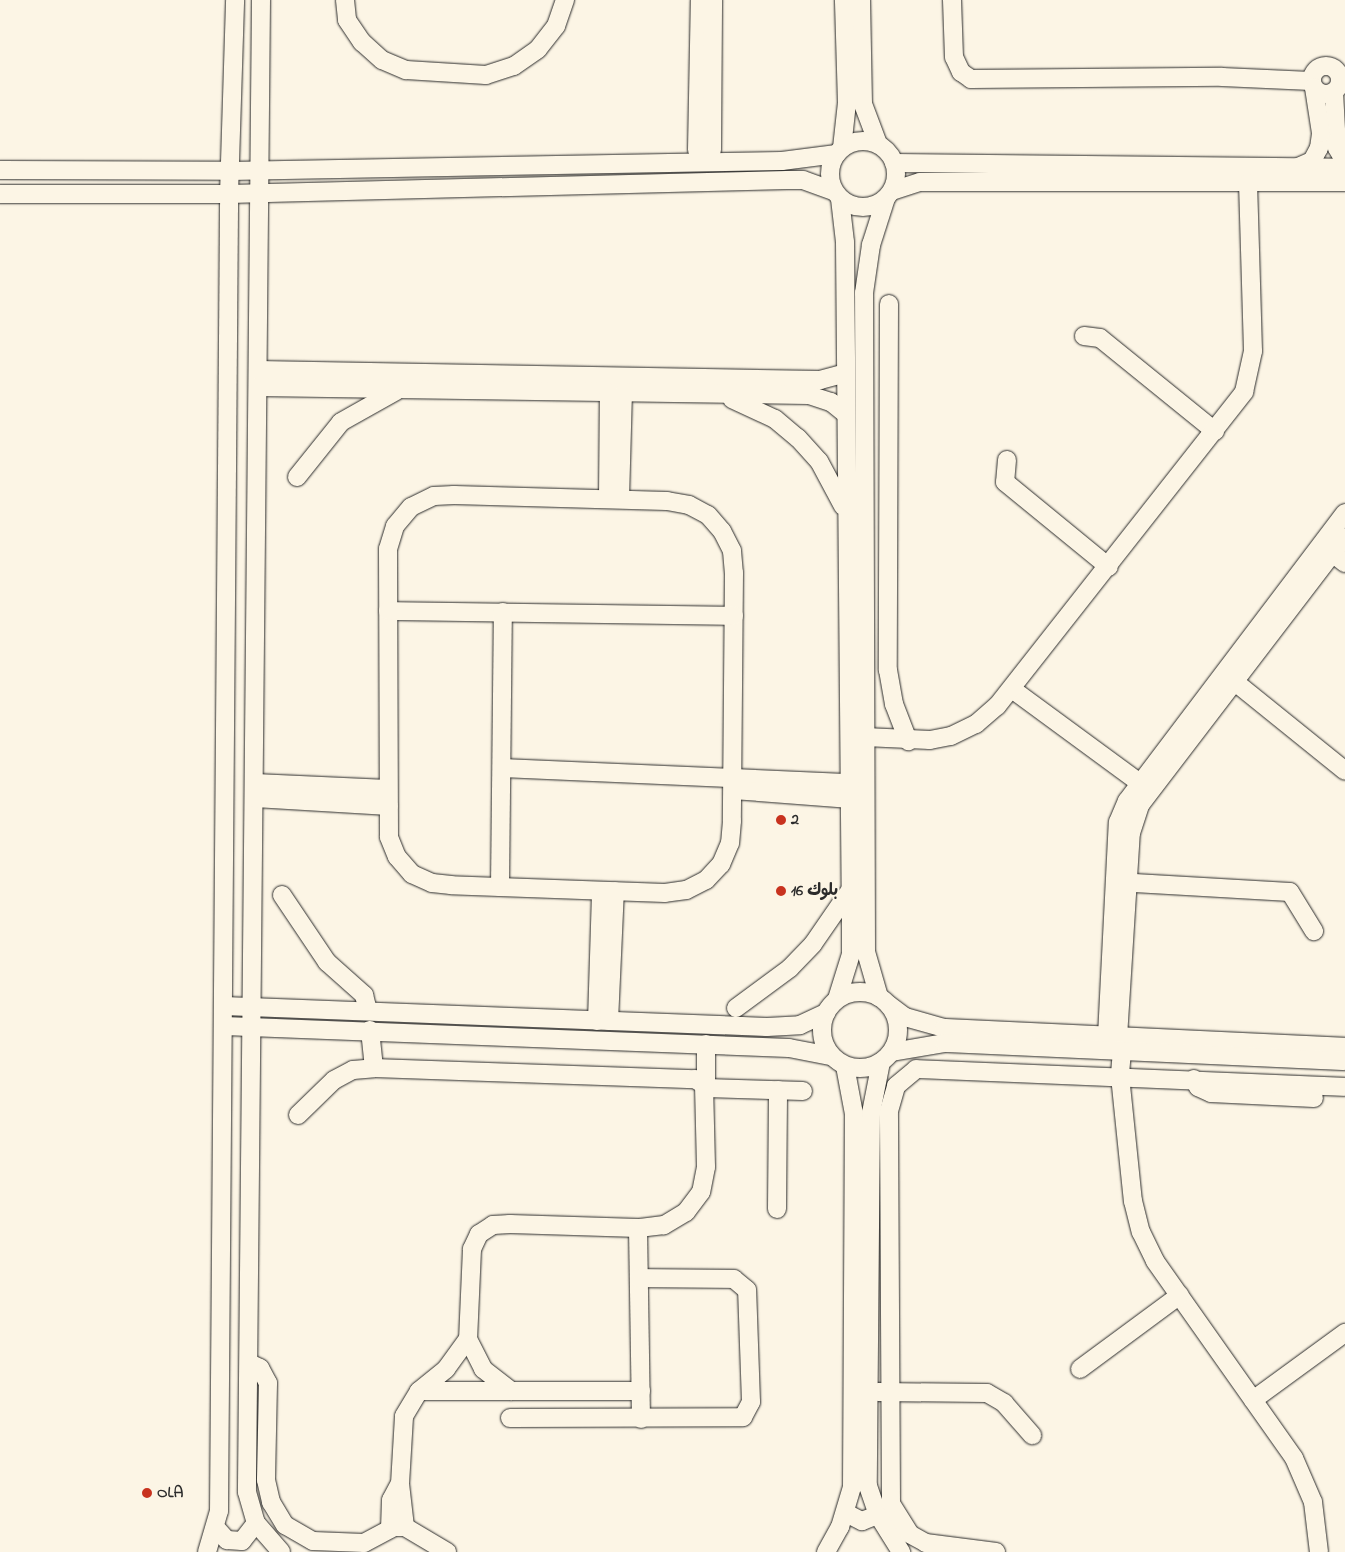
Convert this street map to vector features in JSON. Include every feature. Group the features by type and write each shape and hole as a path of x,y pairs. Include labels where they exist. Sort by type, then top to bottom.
{"street":[{"path":"207,1552 217,1529 224,1026 228,194 235,0"},
{"path":"261,0 254,1027 247,1492 256,1524 281,1552"},
{"path":"345,0 347,20 362,42 382,60 406,70 486,75 514,66 538,49 556,26 565,0"},
{"path":"700,0 704,150"},
{"path":"704,150 713,0"},
{"path":"844,0 847,103 840,151 830,178 837,195 846,373 846,514 865,737 866,952 884,1001 898,1028 887,1057 871,1113 867,1392 868,1486 878,1516 901,1552"},
{"path":"826,1552 846,1513 852,1487 854,1114 838,1061 821,1033 851,954 850,791 856,646 864,293 871,245 896,177 894,163 878,144 863,104 861,0"},
{"path":"952,0 954,57 961,72 971,79 1222,77 1313,84 1326,94 1340,85"},
{"path":"1298,167 1312,161 1319,148 1321,133 1313,84 1315,70 1326,66 1336,70 1340,85 1337,148 1345,162"},
{"path":"0,170 260,171 604,162 795,161 840,151 866,141 878,144"},
{"path":"604,162 629,152 776,149 795,161"},
{"path":"894,163 1345,168"},
{"path":"330,169 334,191"},
{"path":"0,194 228,194 803,180 863,208 920,182 1345,182"},
{"path":"865,737 908,740 951,736 976,724 1012,689 1244,392 1253,352 1250,231 1239,218 1243,183"},
{"path":"889,304 888,670 894,704 908,740"},
{"path":"1084,336 1100,338 1215,431"},
{"path":"258,370 820,380 846,373"},
{"path":"316,370 317,388"},
{"path":"258,387 810,395 831,402 846,414"},
{"path":"297,478 341,422 401,390"},
{"path":"614,498 616,393"},
{"path":"720,395 749,404 798,438 823,467 846,514"},
{"path":"1007,460 1004,482 1109,567"},
{"path":"434,496 614,498 688,505 708,515 722,531 732,551 734,616 733,783 730,844 721,864 706,880 686,890 665,893 432,883 412,874 397,858 389,837 388,549 395,526 412,507 434,496"},
{"path":"1333,554 1345,513"},
{"path":"1319,1552 1318,1526 1305,1479 1180,1295 1141,1232 1133,1201 1120,1076 1112,1069 1122,882 1134,822 1145,786 1227,676 1333,554 1345,537"},
{"path":"388,611 734,616"},
{"path":"500,887 503,612"},
{"path":"1227,676 1345,771"},
{"path":"1012,689 1145,786"},
{"path":"502,768 850,791"},
{"path":"255,791 388,798"},
{"path":"1122,882 1290,892 1314,931"},
{"path":"736,1008 790,968 813,944 851,889"},
{"path":"603,1021 608,891"},
{"path":"282,895 327,962 364,994 368,1011"},
{"path":"224,1006 790,1027 857,992 884,1001 912,1020 944,1028 1345,1061"},
{"path":"327,1028 328,1010"},
{"path":"224,1026 327,1028 806,1049 864,1069 887,1057 945,1043 1114,1043 1345,1047"},
{"path":"370,1030 374,1068"},
{"path":"511,1391 483,1369 468,1339 472,1249 479,1234 493,1225 638,1228 664,1225 686,1212 701,1192 706,1167 700,1084 700,1044"},
{"path":"298,1115 334,1080 353,1070 374,1068 803,1091"},
{"path":"996,1552 926,1543 898,1520 890,1485 888,1392 889,1111 896,1086 916,1069 1194,1079 1345,1087"},
{"path":"1194,1079 1198,1087 1211,1093 1345,1099"},
{"path":"777,1209 778,1090"},
{"path":"638,1228 641,1419"},
{"path":"510,1418 641,1419 743,1417 751,1402 750,1298 734,1279 639,1278"},
{"path":"1080,1369 1180,1295"},
{"path":"1253,1400 1345,1333"},
{"path":"398,1528 404,1416 419,1391 446,1369 468,1339"},
{"path":"249,1362 260,1368 268,1383 266,1480 271,1502 284,1525 313,1541 364,1543 398,1528 447,1552"},
{"path":"419,1391 641,1391"},
{"path":"574,1391 574,1419"},
{"path":"867,1392 994,1395 1032,1436"},
{"path":"846,1513 862,1521 878,1516"},
{"path":"217,1529 227,1540 242,1541 256,1524"}],"place":[{"name":"2","path":"781,820"},
{"name":"بلوك 16","path":"781,891"},
{"name":"OLA","path":"147,1493"}]}
